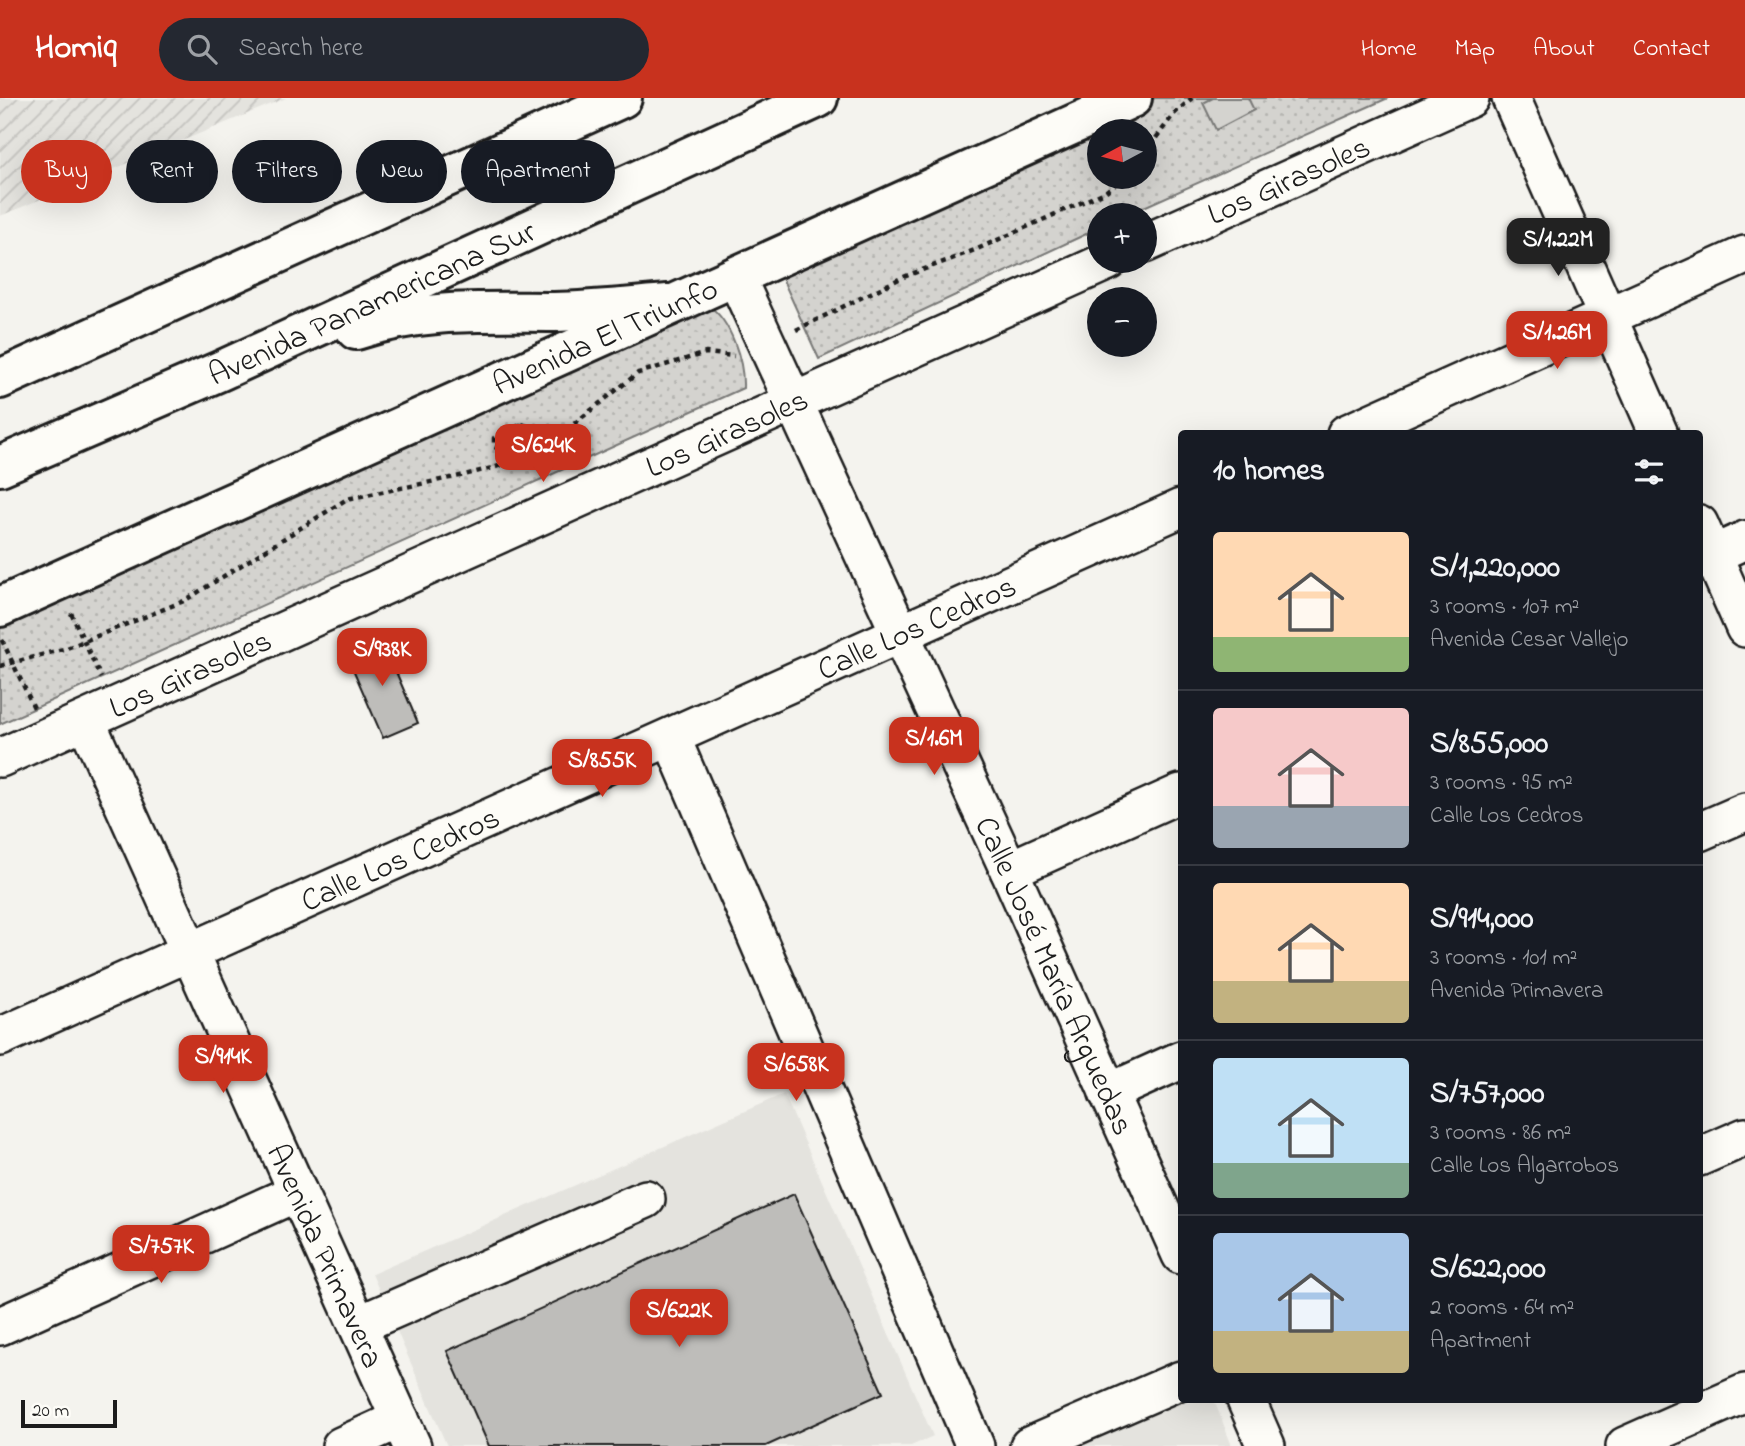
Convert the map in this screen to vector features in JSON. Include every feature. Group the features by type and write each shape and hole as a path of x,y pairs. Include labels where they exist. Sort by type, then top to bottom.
{"main road":[{"path":"0,379 622,98"},
{"name":"Avenida Panamericana Sur","path":"0,466 220,371 818,98"},
{"name":"Avenida El Triunfo","path":"0,607 668,304 736,277 1132,98"},
{"path":"220,371 395,317 455,311 557,312 668,304"}],"street":[{"name":"Los Girasoles","path":"1157,238 1470,98"},
{"path":"1511,98 1657,430"},
{"path":"1355,430 1745,255"},
{"name":"Los Girasoles","path":"0,758 1087,270"},
{"name":"Calle José María Arguedas","path":"736,277 1009,870 1178,1248"},
{"name":"Calle Los Cedros","path":"0,1037 1178,509"},
{"path":"1714,545 1745,628"},
{"name":"Avenida Primavera","path":"100,714 190,952 406,1433"},
{"path":"671,737 975,1446"},
{"path":"1009,870 1178,794"},
{"path":"1703,830 1745,811"},
{"path":"1108,1093 1178,1061"},
{"path":"1703,1155 1745,1137"},
{"path":"0,1326 298,1192"},
{"path":"358,1325 646,1199"},
{"path":"1029,1446 1178,1381"},
{"path":"1625,1446 1745,1393"},
{"path":"1247,1403 1266,1446"},
{"path":"341,1446 406,1433"}],"path":[{"path":"1157,137 1174,114 1192,98"},
{"path":"0,666 48,654 184,601 347,499 460,476 521,456 556,438 638,373 706,353 739,356 901,278 975,250 1109,189"},
{"path":"530,425 536,433 528,443 519,448 496,449 491,442 512,427 530,425"},
{"path":"519,448 521,456"},
{"path":"57,581 84,640 100,714"},
{"path":"0,635 48,737"}],"shaded area":[{"path":"0,98 286,98 184,140 126,140 126,164 112,170 112,140 21,140 21,203 32,203 0,216"},
{"path":"1155,98 1388,98 1153,203 1087,203 1087,234 819,359 778,269 1087,129 1087,189 1157,189 1157,119 1109,119"},
{"path":"1213,98 1248,98 1254,110 1216,130 1203,103"},
{"path":"709,306 724,321 735,343 743,388 0,724 0,622"},
{"path":"784,1094 933,1436 911,1446 447,1446 372,1274"},
{"path":"1178,1398 1178,1403 1215,1403 1232,1446 1075,1446"}],"building":[{"path":"381,637 418,723 383,738 346,653"},
{"path":"794,1194 883,1393 766,1446 489,1446 447,1351"}]}
